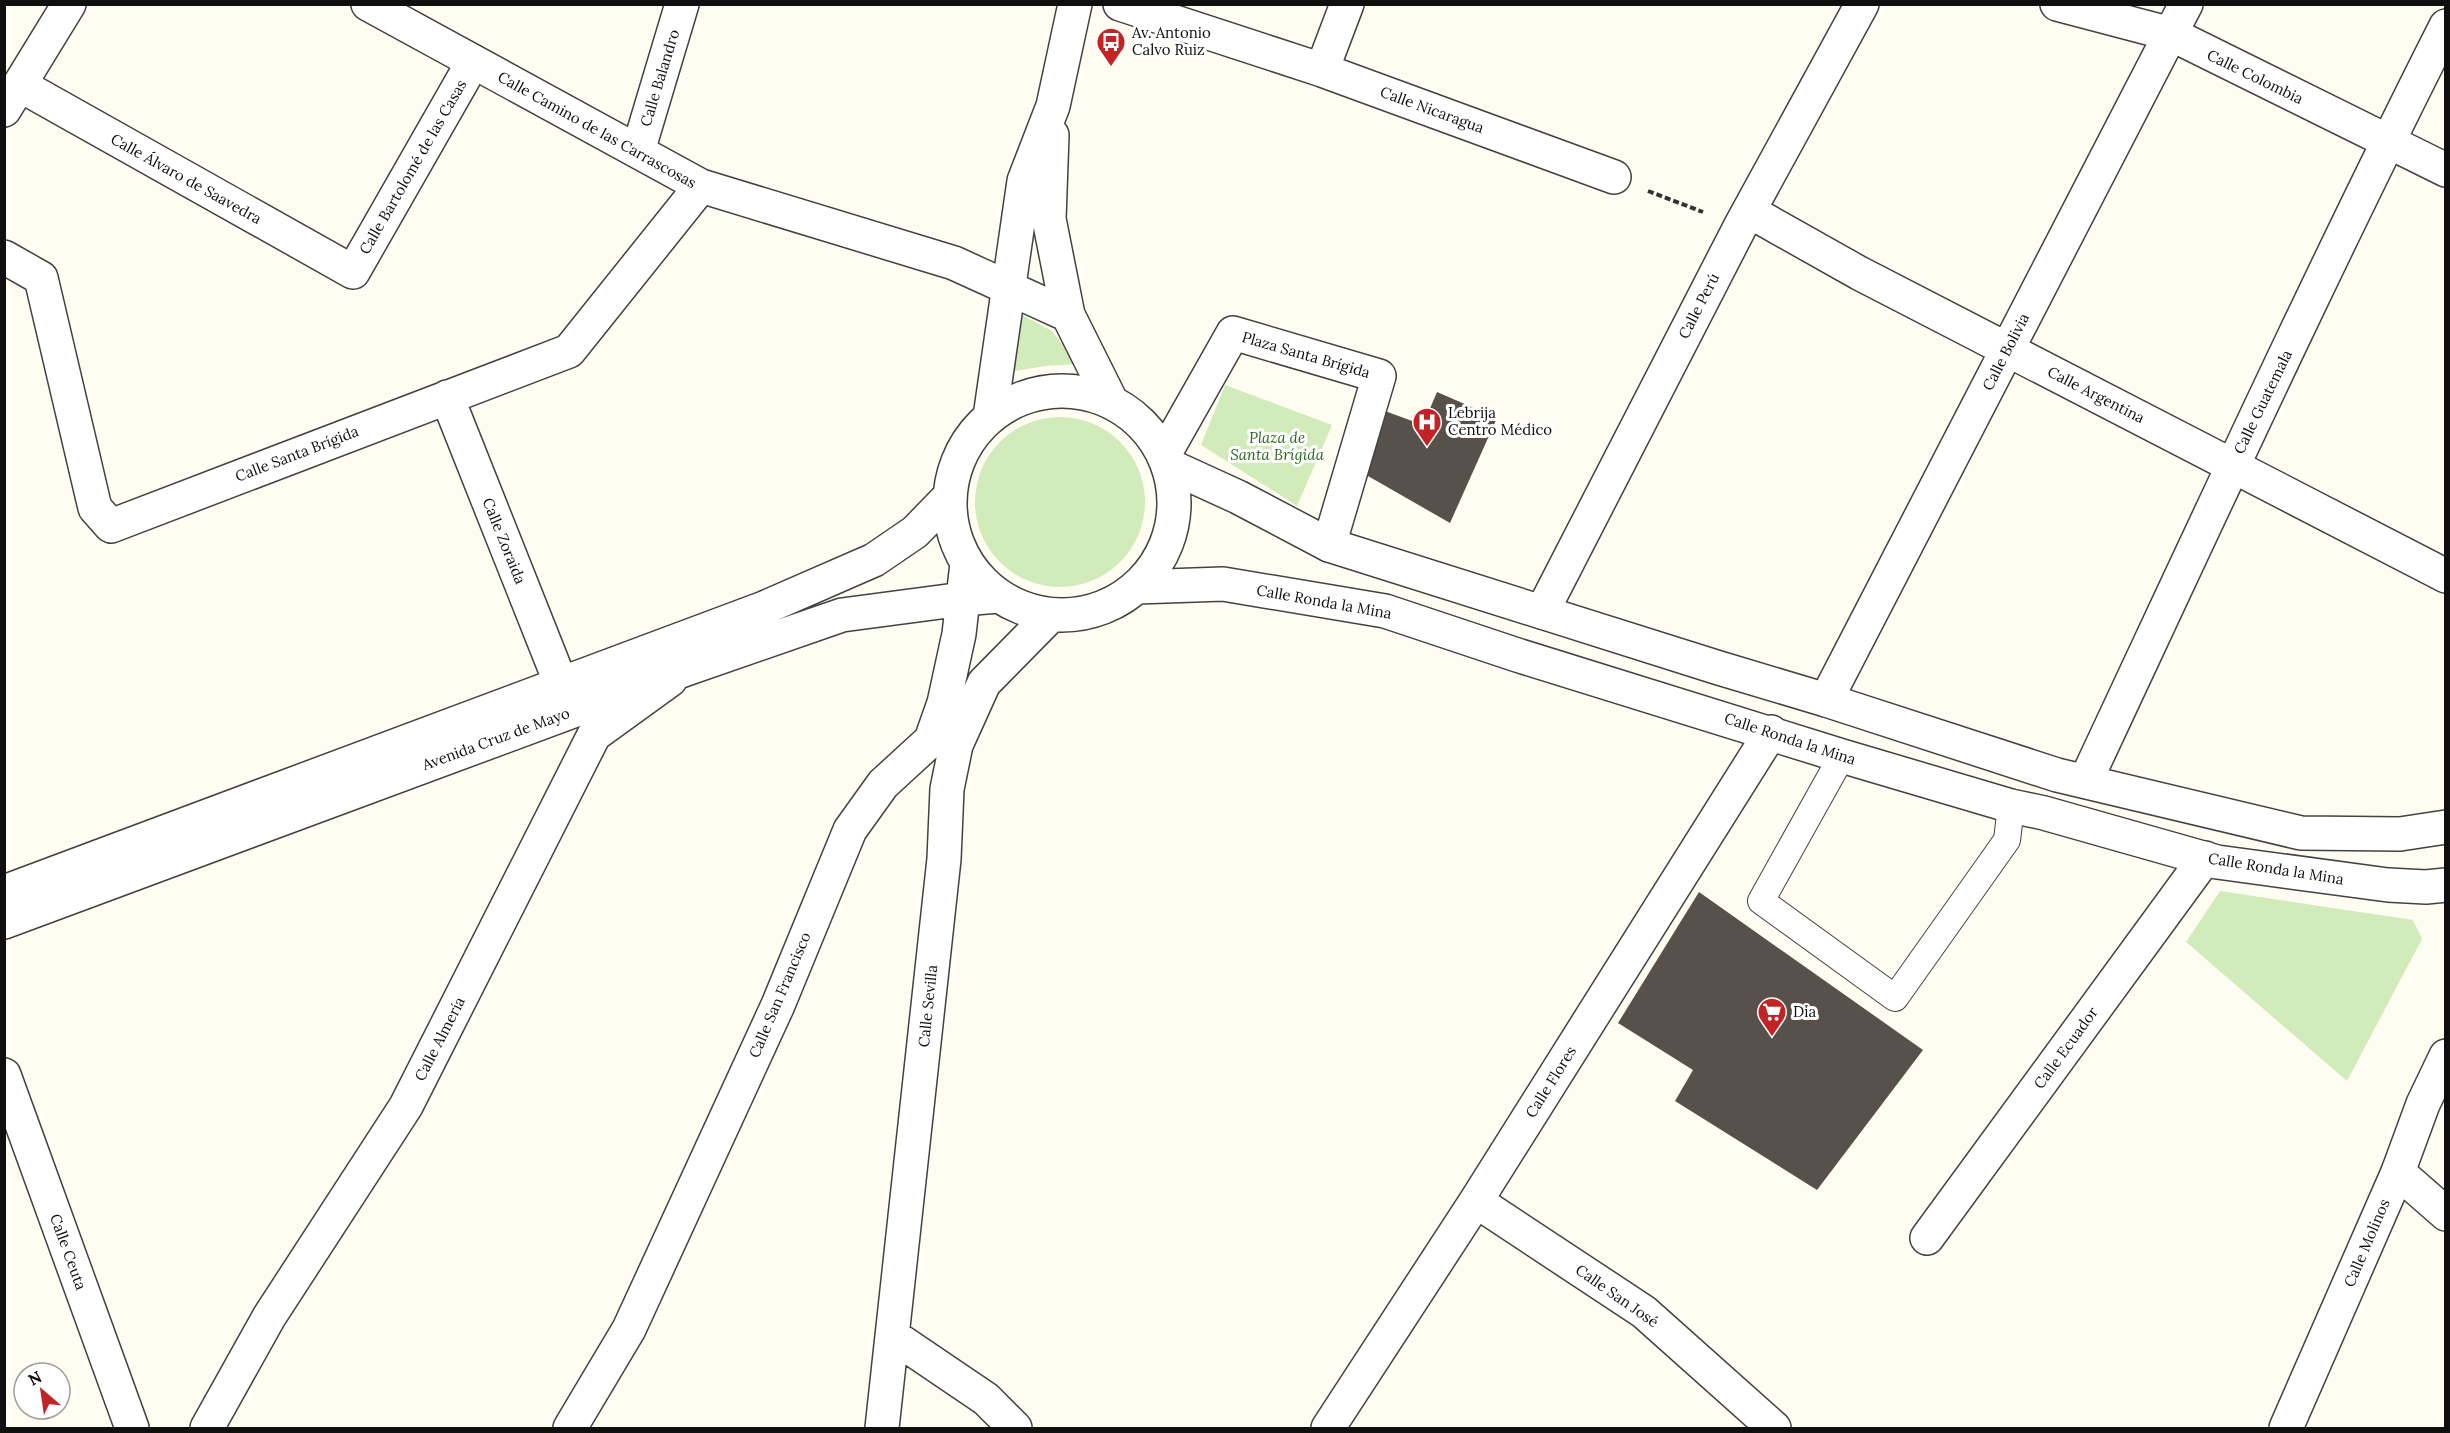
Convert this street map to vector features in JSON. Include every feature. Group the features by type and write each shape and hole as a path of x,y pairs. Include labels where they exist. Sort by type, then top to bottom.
{"street":[{"path":"12,98 69,4"},
{"name":"Calle Camino de las Carrascosas","path":"368,4 700,186 954,263 1068,315"},
{"name":"Calle Balandro","path":"638,151 682,4"},
{"path":"990,417 1024,182 1053,106 1075,4"},
{"name":"Calle Nicaragua","path":"1120,4 1322,70 1614,177"},
{"path":"1322,70 1347,4"},
{"name":"Calle Perú","path":"1542,612 1745,219 1862,4"},
{"name":"Calle Colombia","path":"2057,4 2171,34 2445,171"},
{"name":"Calle Bolivia","path":"1826,700 2186,4"},
{"name":"Calle Guatemala","path":"2086,780 2387,141 2445,26"},
{"name":"Calle Bartolomé de las Casas","path":"353,272 473,62"},
{"name":"Calle Álvaro de Saavedra","path":"12,98 353,272"},
{"path":"1053,106 1049,219 1068,315 1112,403"},
{"name":"Calle Santa Brígida","path":"4,257 41,278 95,508 111,526 569,351 700,186"},
{"name":"Calle Argentina","path":"1745,219 1859,273 2445,576"},
{"name":"Plaza Santa Brígida","path":"1166,460 1233,333 1379,376 1329,545"},
{"path":"1049,392 1081,392 1112,403 1133,416 1150,433 1166,460 1175,498 1172,531 1158,561 1137,587 1111,604 1081,614 1051,615 1023,609 998,596 981,581 967,563 953,531 950,496 956,467 970,439 990,417 1018,400 1049,392"},
{"name":"Calle Zoraida","path":"447,397 561,684"},
{"path":"1166,460 1329,545 1826,700 2057,775 2086,780 2301,833 2400,834 2445,827"},
{"name":"Avenida Cruz de Mayo","path":"4,892 764,608 874,560 915,532 950,496"},
{"name":"Calle San Francisco","path":"570,1428 629,1329 778,1005 850,830 883,784 931,740 944,703 959,634 967,563"},
{"name":"Calle Ronda la Mina","path":"1137,587 1223,584 1385,611 1517,655 1771,732 1842,756 2011,806 2044,813 2217,862 2439,892"},
{"name":"Avenida Cruz de Mayo","path":"4,922 686,669 842,615 998,596"},
{"name":"Calle Sevilla","path":"882,1428 944,859 947,789 956,745 984,683 1051,615"},
{"name":"Calle Almería","path":"207,1428 269,1317 406,1106 594,735 686,669"},
{"name":"Calle Flores","path":"1328,1428 1476,1201 1771,732"},
{"name":"Calle Ecuador","path":"1927,1238 2205,858"},
{"name":"Calle Molinos","path":"2287,1428 2398,1172 2423,1104 2445,1056"},
{"name":"Calle Ceuta","path":"4,1075 132,1428"},
{"path":"2398,1172 2445,1214"},
{"name":"Calle San José","path":"1476,1201 1644,1312 1774,1428"},
{"path":"893,1336 986,1399 1015,1428"}],"lane":[{"path":"1842,756 1761,901 1895,998 2007,840 2011,806"}],"path":[{"path":"1614,177 1745,219"}],"green space":[{"path":"1020,314 1052,331 1078,364 1045,366 1009,372"},
{"name":"Plaza de Santa Brígida","path":"1225,385 1332,425 1297,506 1201,445"},
{"path":"1060,417 1093,423 1120,442 1139,469 1145,502 1139,535 1120,562 1093,581 1060,587 1027,581 1000,562 981,535 975,502 981,469 1000,442 1027,423"},
{"path":"2220,891 2413,920 2422,939 2347,1081 2186,942"}],"building":[{"name":"Lebrija Centro Médico","path":"1437,392 1497,418 1450,523 1361,472 1385,411 1423,425"},
{"name":"Dia","path":"1699,892 1923,1050 1817,1190 1675,1101 1693,1070 1618,1023"}],"place":[{"name":"Av. Antonio Calvo Ruiz","path":"1111,68"},
{"name":"Lebrija Centro Médico","path":"1427,448"},
{"name":"Dia","path":"1772,1038"}]}
